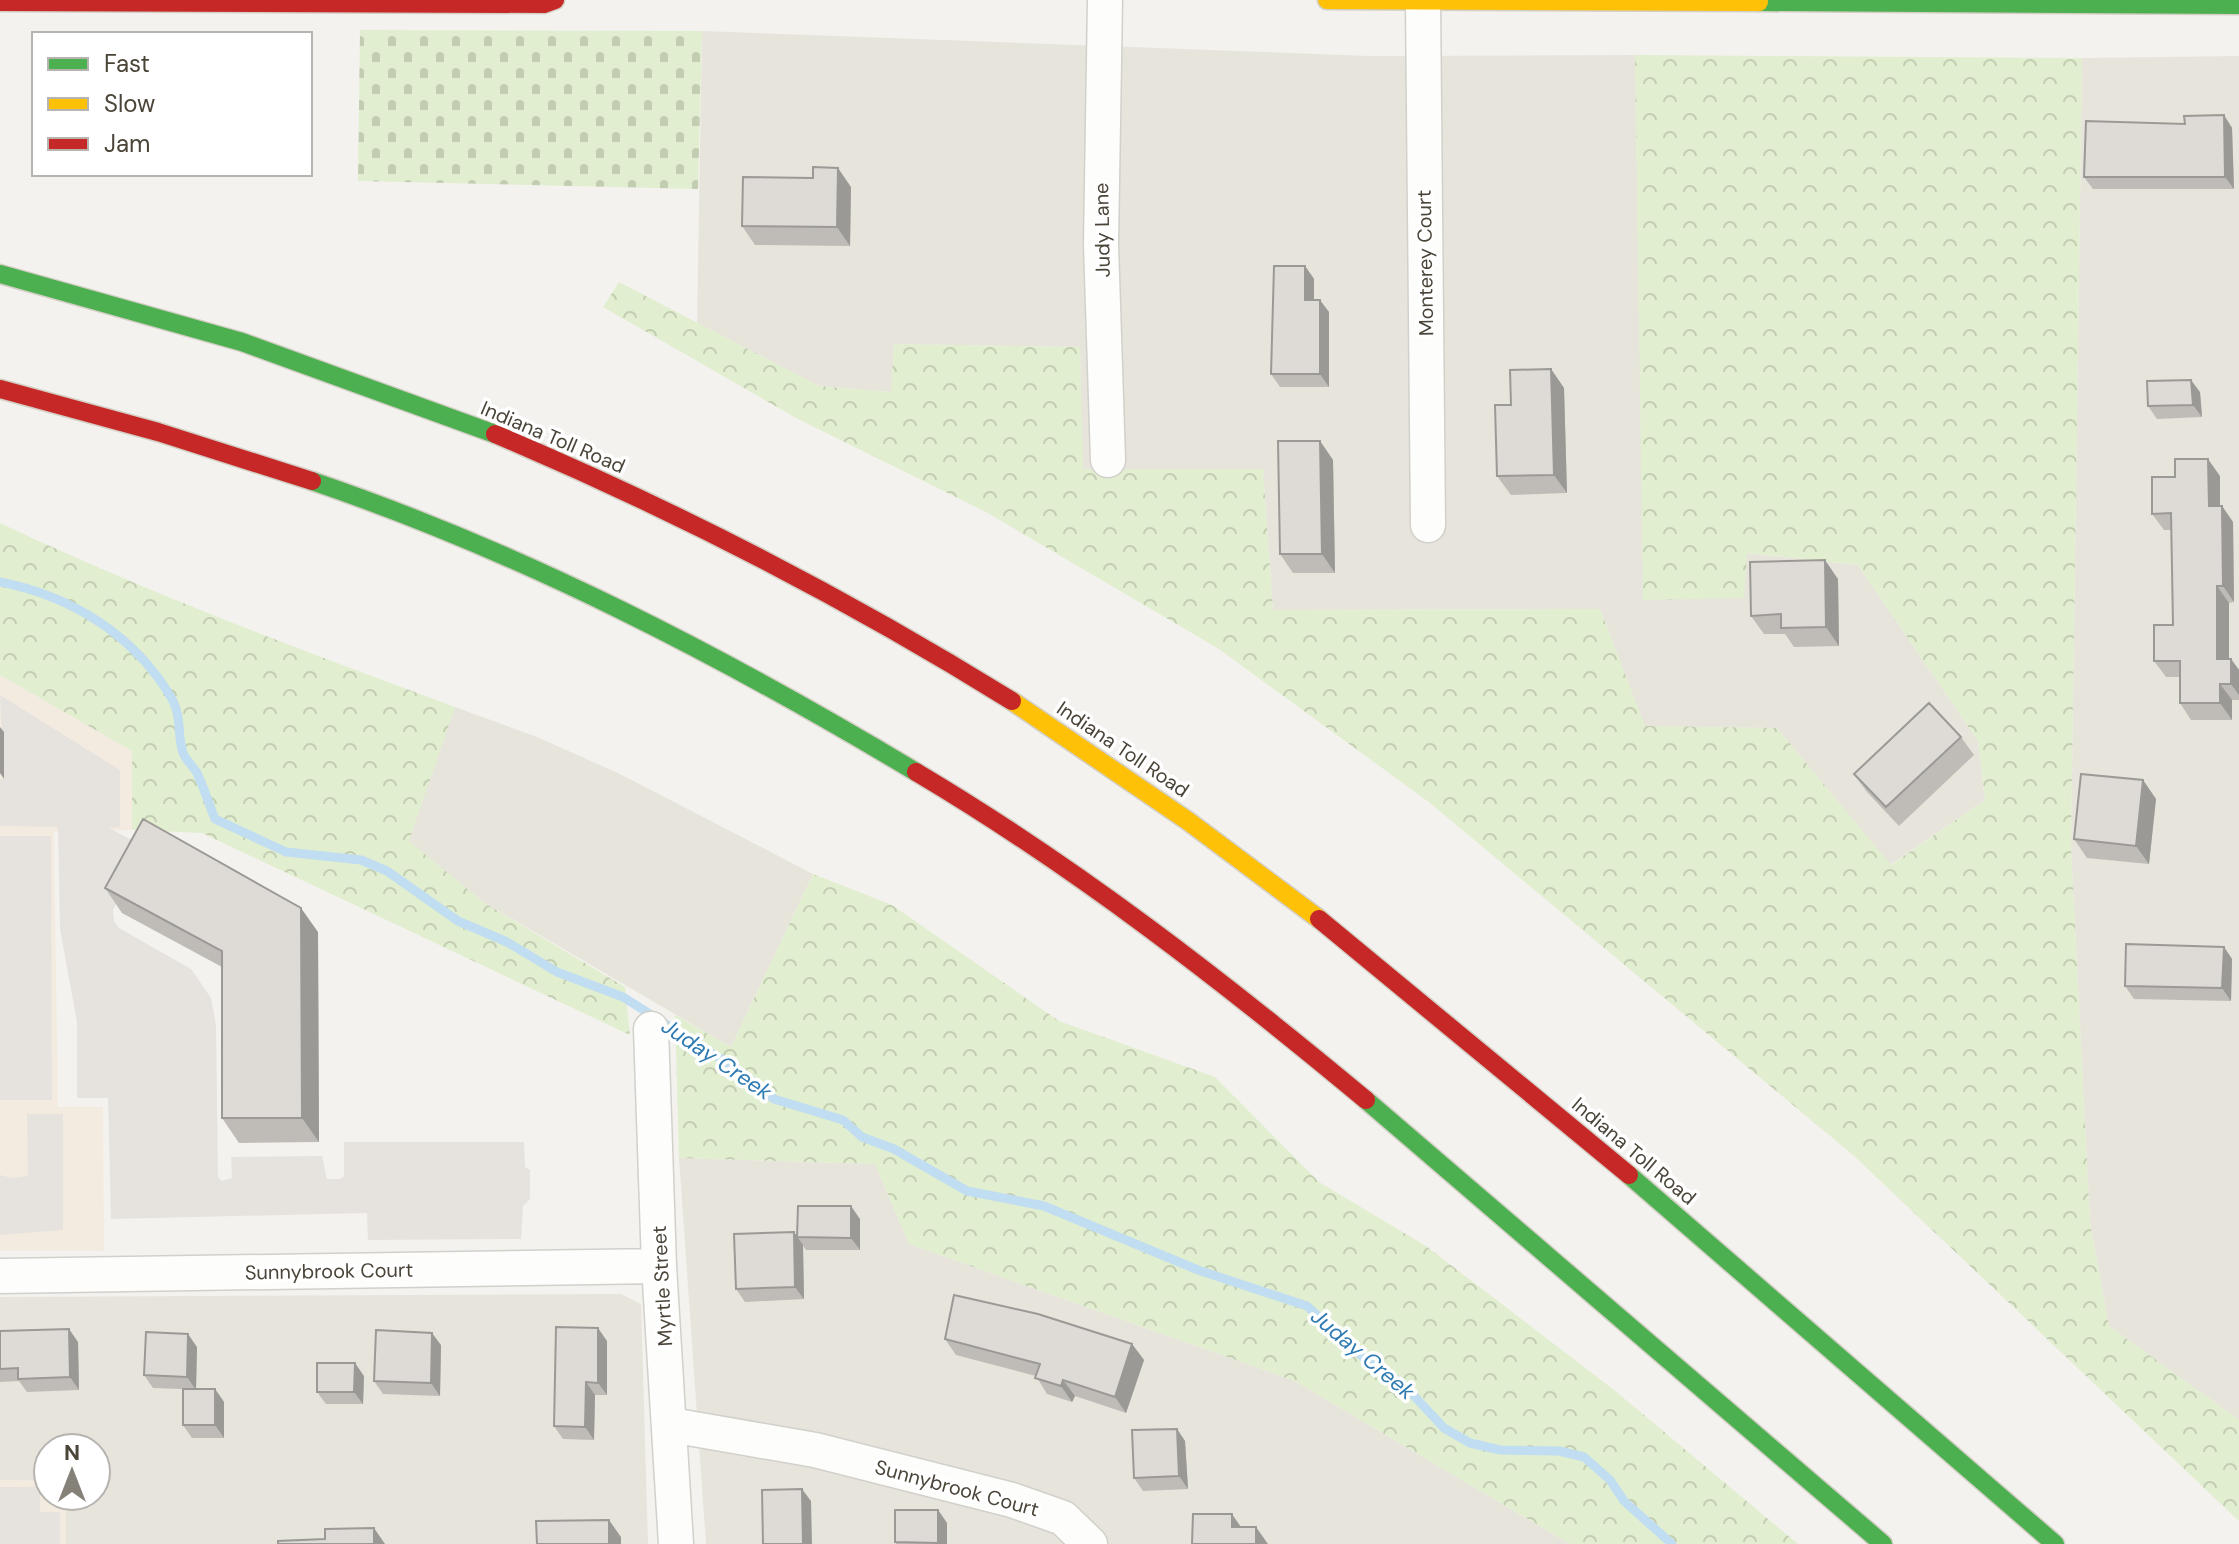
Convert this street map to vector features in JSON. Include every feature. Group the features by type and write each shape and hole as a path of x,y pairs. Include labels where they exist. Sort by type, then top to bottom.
{"main road":[{"path":"0,2 544,4 555,0"},
{"path":"1327,0 2239,5"},
{"name":"Indiana Toll Road","path":"0,274 315,366 509,440 722,537 851,603 936,653 1146,790 1260,872 1424,1002 2055,1544"},
{"path":"0,389 204,447 416,519 560,582 734,667 932,781 1092,887 1221,982 1317,1059 1883,1544"}],"street":[{"name":"Judy Lane","path":"1105,0 1101,157 1108,460"},
{"name":"Monterey Court","path":"1423,2 1428,525"},
{"name":"Myrtle Street","path":"651,1029 659,1266 676,1544"},
{"name":"Sunnybrook Court","path":"0,1276 659,1266"},
{"name":"Sunnybrook Court","path":"671,1425 815,1450 1012,1500 1063,1518 1090,1544"}],"shaded area":[{"path":"702,31 1369,56 1635,55 1644,600 1746,553 1858,565 1978,741 1985,800 1890,865 1777,728 1645,727 1600,609 1273,610 1263,469 1082,469 1080,347 894,344 892,392 819,386 697,323"},
{"path":"2239,56 2239,1420 2109,1326 2090,1223 2071,847 2082,58"},
{"path":"0,675 132,751 132,830 54,832 58,1107 103,1107 104,1251 0,1251"},
{"path":"0,695 120,770 120,827 109,828 145,847 113,910 114,921 119,928 191,969 211,998 216,1025 218,1177 222,1181 232,1178 231,1157 322,1156 327,1179 340,1179 344,1176 344,1142 524,1142 525,1167 530,1170 530,1199 523,1206 521,1239 368,1240 367,1213 111,1219 108,1098 77,1098 77,1022 60,929 58,827 0,826 0,779 4,779"},
{"path":"455,707 537,737 620,774 813,874 731,1047 483,902 408,841"},
{"path":"0,836 51,836 52,1100 0,1100"},
{"path":"27,1114 63,1114 63,1230 0,1235 0,1175 12,1178 28,1176"},
{"path":"679,1158 875,1164 909,1244 1295,1381 1570,1544 706,1544"},
{"path":"621,1294 641,1304 648,1544 66,1544 66,1512 112,1512 112,1432 32,1432 32,1481 0,1480 0,1297"},
{"path":"0,1480 32,1481 32,1512 66,1512 66,1544 0,1544"},
{"path":"0,1487 32,1487 32,1512 60,1512 60,1544 0,1544"}],"green space":[{"path":"360,30 702,31 698,189 358,181"},
{"path":"1635,55 2082,58 2071,847 2090,1223 2109,1326 2239,1420 2239,1521 1853,1155 1430,803 1219,649 986,512 796,418 603,307 619,282 819,386 891,392 894,344 1080,347 1083,469 1263,469 1273,610 1600,609 1645,726 1777,728 1891,865 1985,800 1978,741 1858,565 1747,553 1744,598 1643,600"},
{"path":"0,523 168,597 455,707 409,841 483,902 625,987 630,1035 202,833 132,830 132,751 0,675"},
{"path":"813,874 892,905 1059,1021 1215,1077 1319,1182 1426,1246 1614,1390 1798,1544 1570,1544 1295,1381 909,1244 875,1164 679,1158 675,1015 731,1047"}],"building":[{"path":"2224,115 2225,177 2084,177 2086,121 2185,124 2184,116"},
{"path":"813,167 838,168 837,227 742,226 743,177 813,178"},
{"path":"1274,266 1305,266 1305,300 1320,300 1320,374 1271,374"},
{"path":"1551,369 1554,475 1497,476 1495,405 1511,405 1510,370"},
{"path":"2191,380 2193,405 2148,406 2147,381"},
{"path":"1278,441 1320,441 1322,554 1280,554"},
{"path":"2175,459 2208,459 2209,506 2222,506 2223,586 2217,586 2217,659 2231,659 2231,684 2220,684 2220,703 2180,703 2180,661 2154,661 2154,625 2173,625 2171,513 2152,514 2152,477 2175,477"},
{"path":"1825,560 1826,627 1781,628 1781,614 1751,616 1750,562"},
{"path":"1929,703 1961,737 1886,807 1854,774"},
{"path":"2081,774 2143,780 2136,846 2074,839"},
{"path":"143,819 301,908 302,1118 222,1118 222,951 105,888"},
{"path":"2126,944 2224,947 2222,988 2125,986"},
{"path":"798,1206 851,1206 851,1238 797,1237"},
{"path":"794,1232 795,1287 736,1289 734,1234"},
{"path":"954,1295 1038,1314 1132,1344 1115,1397 1063,1380 1061,1386 1035,1378 1040,1364 945,1339"},
{"path":"556,1327 598,1328 598,1383 586,1382 585,1427 554,1426"},
{"path":"69,1329 70,1377 18,1379 18,1368 0,1369 0,1331"},
{"path":"376,1330 432,1333 431,1383 374,1381"},
{"path":"146,1332 188,1334 187,1377 144,1375"},
{"path":"317,1363 355,1363 354,1392 317,1392"},
{"path":"183,1389 215,1389 215,1425 183,1425"},
{"path":"1177,1429 1179,1476 1134,1478 1132,1430"},
{"path":"802,1489 803,1544 763,1544 762,1490"},
{"path":"895,1510 938,1510 938,1543 895,1542"},
{"path":"1193,1514 1232,1514 1232,1527 1256,1527 1256,1544 1192,1544"},
{"path":"609,1520 609,1544 537,1544 536,1521"},
{"path":"374,1528 374,1544 278,1544 278,1541 325,1539 325,1529"}],"waterway":[{"name":"Juday Creek","path":"0,582 26,588 76,608 99,622 140,656 172,699 183,753 197,773 215,819 286,852 361,860 387,871 458,921 507,942 557,972 623,997 740,1071 774,1099 843,1120 862,1137 894,1149 967,1191 1044,1206 1198,1270 1307,1306 1382,1374 1401,1382 1444,1428 1470,1443 1500,1450 1559,1451 1584,1457 1610,1480 1624,1501 1672,1544"}],"traffic: fast":[{"path":"1759,2 2239,5"},
{"path":"0,274 242,342 495,434"},
{"path":"312,481 469,541 622,610 770,688 916,772"},
{"path":"1366,1100 1883,1544"},
{"path":"1629,1175 2055,1544"}],"traffic: slow":[{"path":"1327,0 1759,2"},
{"path":"1012,701 1188,821 1319,919"}],"traffic: jam":[{"path":"0,2 544,4 555,0"},
{"path":"0,389 158,432 312,481"},
{"path":"495,434 628,493 759,557 1012,701"},
{"path":"916,772 1091,886 1258,1012 1366,1100"},
{"path":"1319,919 1629,1175"}]}
